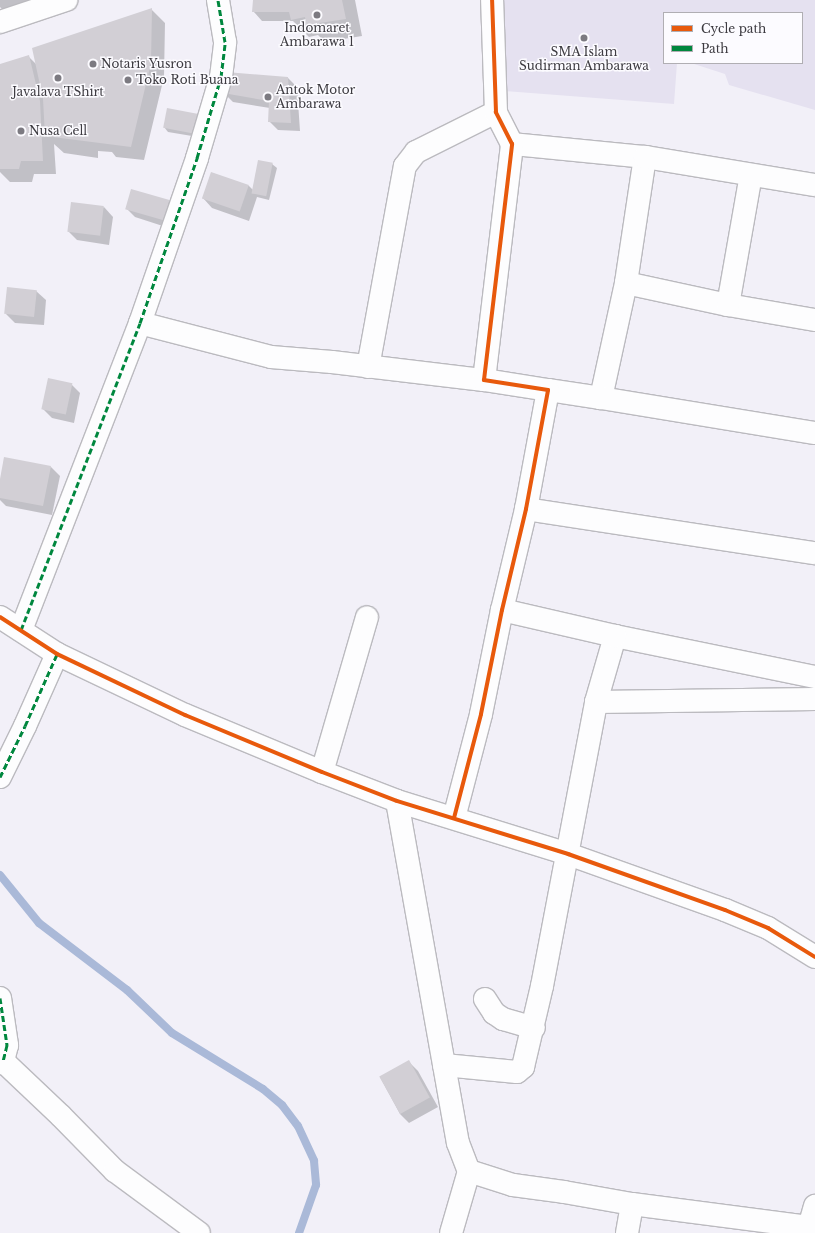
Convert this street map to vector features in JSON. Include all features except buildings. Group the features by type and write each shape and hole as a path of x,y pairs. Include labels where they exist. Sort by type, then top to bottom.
{"street":[{"path":"0,22 65,0"},
{"path":"21,630 140,323 197,158 220,77 225,42 218,0"},
{"path":"484,380 512,144 496,112 492,0"},
{"path":"368,367 405,166 416,152 496,112"},
{"path":"512,144 645,157 815,185"},
{"path":"602,398 626,284 645,157"},
{"path":"728,305 751,174"},
{"path":"626,284 728,305 815,320"},
{"path":"140,323 271,357 484,380 815,433"},
{"path":"454,818 481,714 502,610 526,509 548,390"},
{"path":"526,509 815,553"},
{"path":"502,610 615,636 815,677"},
{"path":"0,617 57,654 185,715 322,772 397,801 568,854 725,910 768,928 815,957"},
{"path":"322,772 367,617"},
{"path":"444,1065 516,1072 523,1067 534,1028 596,702 615,636"},
{"path":"0,777 25,726 57,654"},
{"path":"596,702 815,698"},
{"path":"397,801 458,1144 469,1171 451,1233"},
{"path":"0,998 7,1045 2,1062 61,1116 115,1171 199,1233"},
{"path":"485,999 494,1013 503,1019 534,1028"},
{"path":"469,1171 512,1185 564,1192 632,1204 813,1220"},
{"path":"627,1233 632,1204"}],"shaded area":[{"name":"SMA Islam Sudirman Ambarawa","path":"504,0 815,0 815,110 729,85 725,74 694,64 803,64 803,12 663,12 663,64 677,64 674,104 505,91"}],"waterway":[{"path":"0,875 39,923 127,990 172,1033 263,1089 282,1105 298,1126 314,1161 316,1185 299,1233"}],"marked path":[{"path":"21,630 140,323 197,158 221,77 225,42 218,0"},
{"path":"0,777 25,726 57,654"},
{"path":"0,998 7,1045 3,1061"}],"cycle path":[{"path":"454,818 481,714 502,610 526,509 548,390 484,380 512,144 496,112 492,0"},
{"path":"0,617 57,654 185,715 322,772 397,801 568,854 725,910 768,928 815,957"}],"place":[{"name":"Indomaret Ambarawa 1","path":"317,15"},
{"name":"SMA Islam Sudirman Ambarawa","path":"584,38"},
{"name":"Notaris Yusron","path":"93,64"},
{"name":"Javalava TShirt","path":"58,78"},
{"name":"Toko Roti Buana","path":"128,80"},
{"name":"Antok Motor Ambarawa","path":"268,97"},
{"name":"Nusa Cell","path":"21,131"}]}
